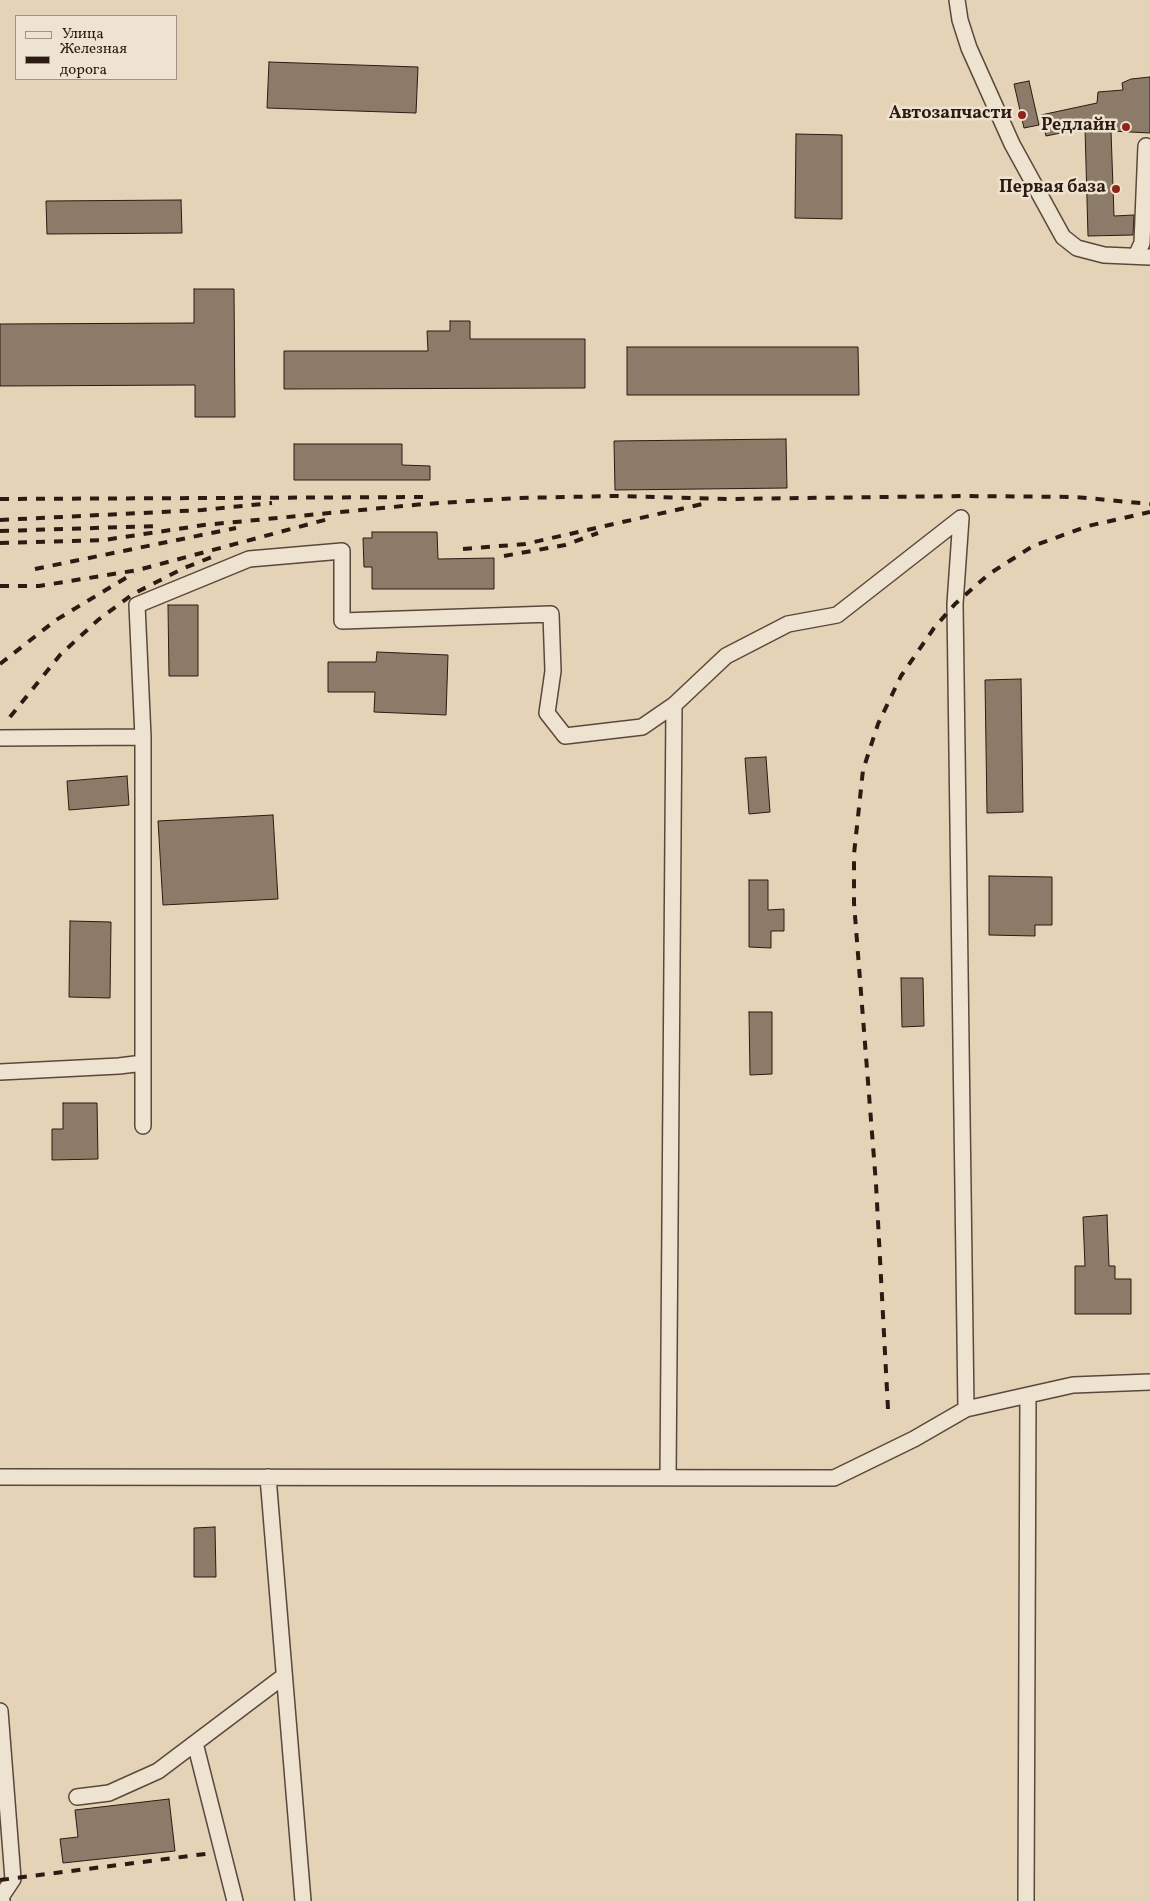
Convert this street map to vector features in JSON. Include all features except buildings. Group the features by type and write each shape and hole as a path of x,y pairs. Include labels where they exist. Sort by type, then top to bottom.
{"street":[{"path":"957,0 960,20 969,48 1008,135 1063,237 1077,248 1104,254 1143,257 1146,146"},
{"path":"143,1126 143,737 137,605 249,559 342,551 342,622 551,614 553,671 547,714 565,736 642,727 674,705 726,656 788,624 837,615 961,518 955,604 966,1409"},
{"path":"668,1478 674,705"},
{"path":"0,738 143,737"},
{"path":"0,1072 143,1063"},
{"path":"0,1477 834,1478 914,1439 966,1409 1073,1385 1150,1382"},
{"path":"1026,1901 1028,1395"},
{"path":"268,1477 304,1901"},
{"path":"77,1797 109,1793 158,1771 284,1676"},
{"path":"0,1711 13,1879 1,1897 2,1901"},
{"path":"195,1743 235,1901"}],"railway":[{"path":"0,543 104,540 204,525 424,504 519,498 614,496 727,499 964,496 1076,497 1150,504"},
{"path":"0,499 424,497"},
{"path":"0,520 202,510 272,503"},
{"path":"463,549 525,544 707,503"},
{"path":"888,1409 876,1184 854,903 854,854 863,770 878,724 901,676 934,628 955,604 989,574 1033,546 1088,526 1150,512"},
{"path":"0,586 39,586 138,570 332,518"},
{"path":"0,531 157,526"},
{"path":"35,569 236,528"},
{"path":"504,556 565,545 598,533"},
{"path":"10,717 60,655 98,620 133,594 184,568 212,557"},
{"path":"0,664 56,620 134,573"},
{"path":"0,1880 213,1853"}],"place":[{"name":"Автозапчасти","path":"1022,115"},
{"name":"Редлайн","path":"1126,127"},
{"name":"Первая база","path":"1116,189"}]}
